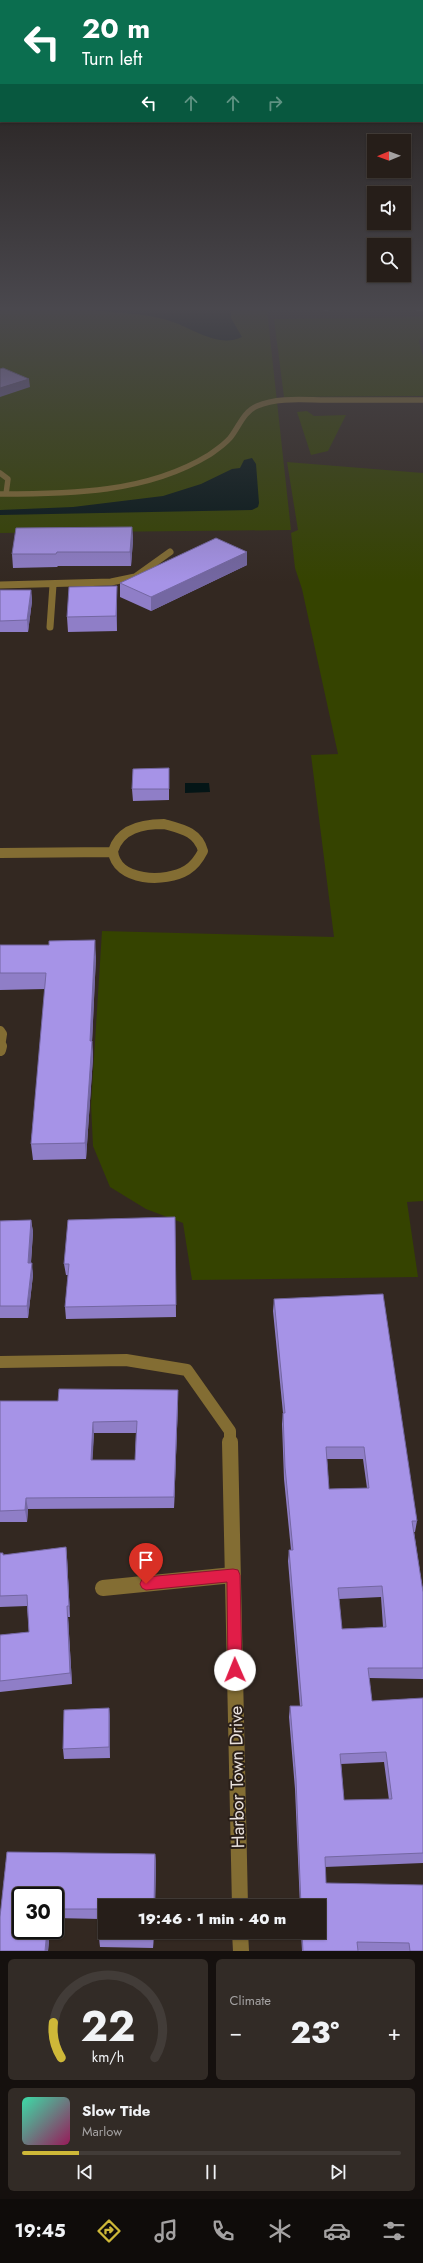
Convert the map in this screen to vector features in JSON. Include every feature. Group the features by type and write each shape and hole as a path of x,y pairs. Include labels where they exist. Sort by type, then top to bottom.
{"street":[{"path":"0,473 8,479 3,494 69,493 100,489 155,478 202,458 219,447 230,437 248,412 257,406 292,401"},
{"path":"0,585 53,585 111,582 135,576 170,552"},
{"path":"50,628 53,585"},
{"path":"164,824 179,827 191,832 200,840 203,849 202,857 196,865 186,872 159,878 132,874 121,868 114,860 112,852 115,842 123,834 135,828 164,824"},
{"path":"0,853 112,852"},
{"path":"0,1031 2,1034 0,1050"},
{"name":"Harbor Town Drive","path":"0,1362 126,1360 187,1370 230,1431 240,1899"},
{"path":"103,1588 233,1575"},
{"path":"240,1939 241,1951"}],"green space":[{"path":"0,401 277,401 291,530 0,533"},
{"path":"307,411 314,416 346,415 328,451 311,455 297,412"},
{"path":"287,462 423,473 423,1201 407,1202 418,1277 192,1280 183,1223 146,1209 110,1187 93,1146 91,1105 102,931 334,937 311,755 338,754 302,589 295,568 291,533 298,530"}],"shaded area":[{"path":"252,458 256,464 259,503 258,507 252,510 0,515 0,510 73,507 163,496 201,484 232,469 240,468 244,460"},
{"path":"185,783 209,783 210,792 185,793"}],"building":[{"path":"132,527 130,552 57,552 56,554 12,554 16,528"},
{"path":"216,538 247,552 151,597 120,583"},
{"path":"117,586 116,616 67,617 69,587"},
{"path":"0,590 31,590 27,620 0,621"},
{"path":"169,768 169,789 132,789 133,769"},
{"path":"95,940 90,1041 92,1041 85,1143 31,1144 46,973 0,973 0,945 49,945 49,941"},
{"path":"175,1217 176,1305 65,1307 69,1264 64,1264 68,1220"},
{"path":"31,1220 28,1263 32,1263 27,1306 0,1306 0,1221"},
{"path":"383,1294 417,1521 412,1521 423,1592 423,1668 368,1668 372,1701 423,1698 423,1853 325,1857 326,1883 423,1885 423,1951 410,1951 409,1943 357,1942 358,1951 303,1951 302,1939 326,1939 326,1899 301,1899 296,1779 290,1706 302,1706 289,1550 293,1550 285,1467 283,1413 285,1413 274,1299","holes":["326,1447 364,1447 369,1488 329,1489","382,1586 386,1627 342,1629 338,1588","386,1752 392,1799 344,1800 340,1754"]},
{"path":"59,1389 178,1390 174,1497 26,1498 25,1510 0,1511 0,1401 58,1401","holes":["137,1421 135,1460 91,1460 93,1422"]},
{"path":"66,1547 70,1673 0,1681 0,1635 29,1632 27,1595 0,1596 0,1553 3,1553 3,1555"},
{"path":"109,1708 109,1747 63,1749 64,1710"},
{"path":"7,1852 155,1854 154,1899 98,1899 98,1909 64,1909 64,1887 12,1887 12,1939 46,1939 45,1951 0,1951 0,1917"}],"route":[{"path":"146,1584 233,1575 235,1670"}]}
